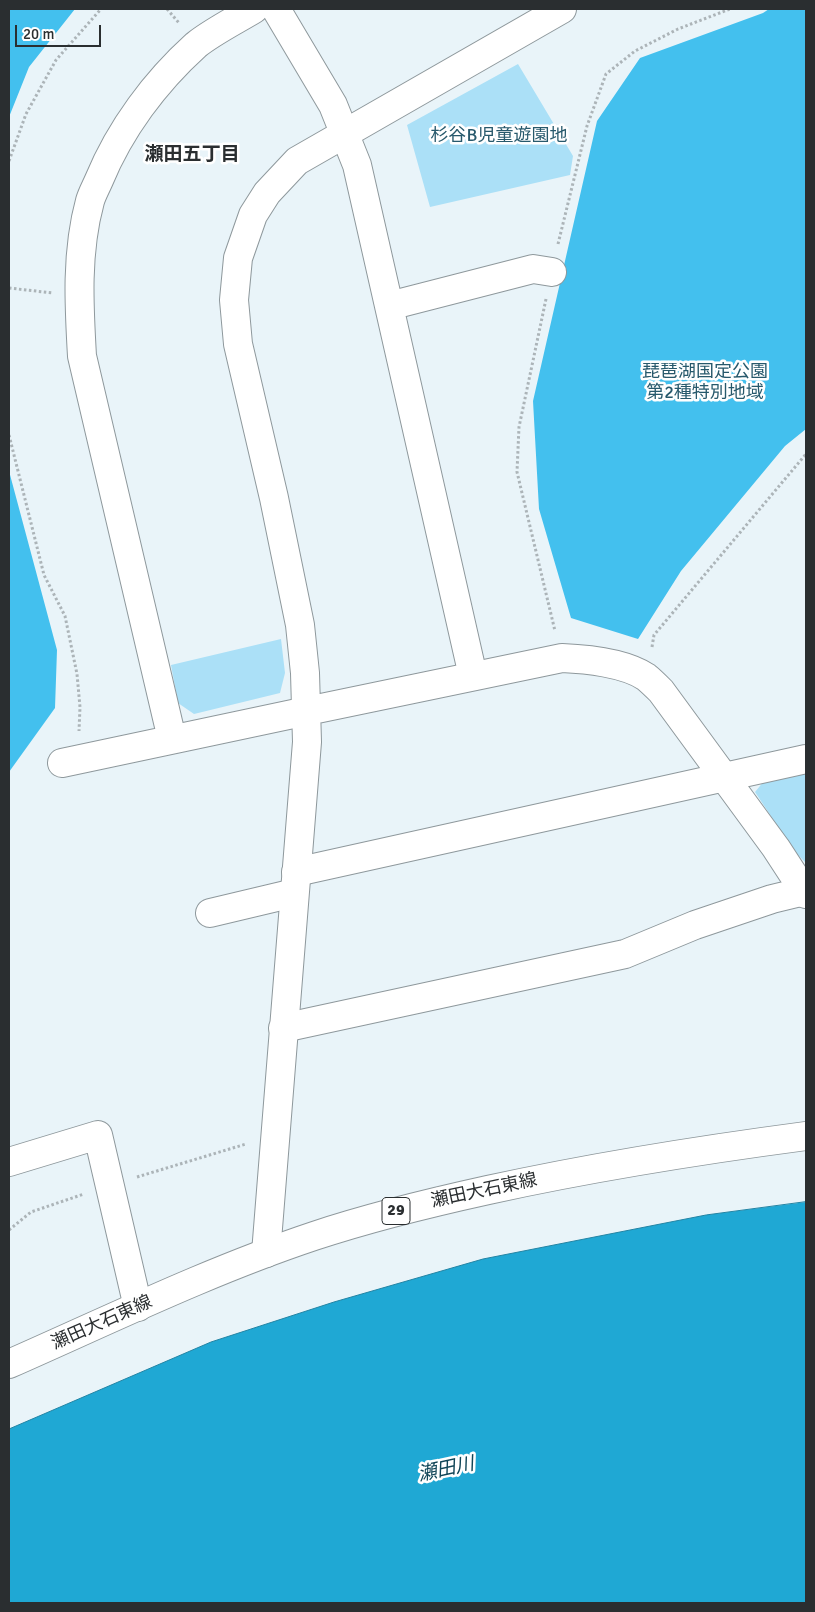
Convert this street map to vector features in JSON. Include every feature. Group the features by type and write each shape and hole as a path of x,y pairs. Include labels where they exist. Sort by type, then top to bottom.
{"street":[{"path":"172,740 82,356 78,296 82,244 90,200 108,158 134,116 165,76 197,44 254,9"},
{"path":"276,9 332,104 357,165 473,676"},
{"path":"266,1253 307,742 307,711 300,625 274,498 238,344 234,300 238,258 253,215 267,193 297,161 562,9"},
{"path":"389,306 533,269 552,272"},
{"path":"69,761 562,658 589,660 609,664 645,677 661,691 806,892 772,899 696,924 625,954 283,1028"},
{"path":"210,913 295,883 806,759"},
{"path":"9,1162 98,1135 138,1307"},
{"name":"瀬田大石東線","path":"9,1364 230,1266 315,1236 407,1208 520,1183 650,1159 806,1136"}],"path":[{"path":"9,161 26,114 56,60 101,9"},
{"path":"562,658 517,472 519,426 552,272 587,126 606,74 635,51 678,29 730,9"},
{"path":"9,288 78,296"},
{"path":"9,435 44,575 65,616 77,674 80,707 69,761"},
{"path":"645,677 654,635 806,454"}],"green space":[{"path":"9,9 75,9 29,67 9,117"},
{"name":"琵琶湖国定公園 第2種特別地域","path":"769,9 806,9 806,429 785,446 681,571 638,639 571,618 539,509 533,401 597,121 640,58 763,13"},
{"name":"杉谷B児童遊園地","path":"518,64 573,156 570,175 430,207 407,125"},
{"path":"9,471 57,650 55,708 9,772"},
{"path":"281,639 285,673 280,693 194,714 178,703 171,665"},
{"path":"806,772 806,863 794,851 755,792 764,781"}],"water":[{"name":"瀬田川","path":"806,1202 806,1603 9,1603 9,1429 211,1342 334,1302 483,1259 706,1215"}],"district":[{"name":"瀬田五丁目","path":"192,155"}]}
